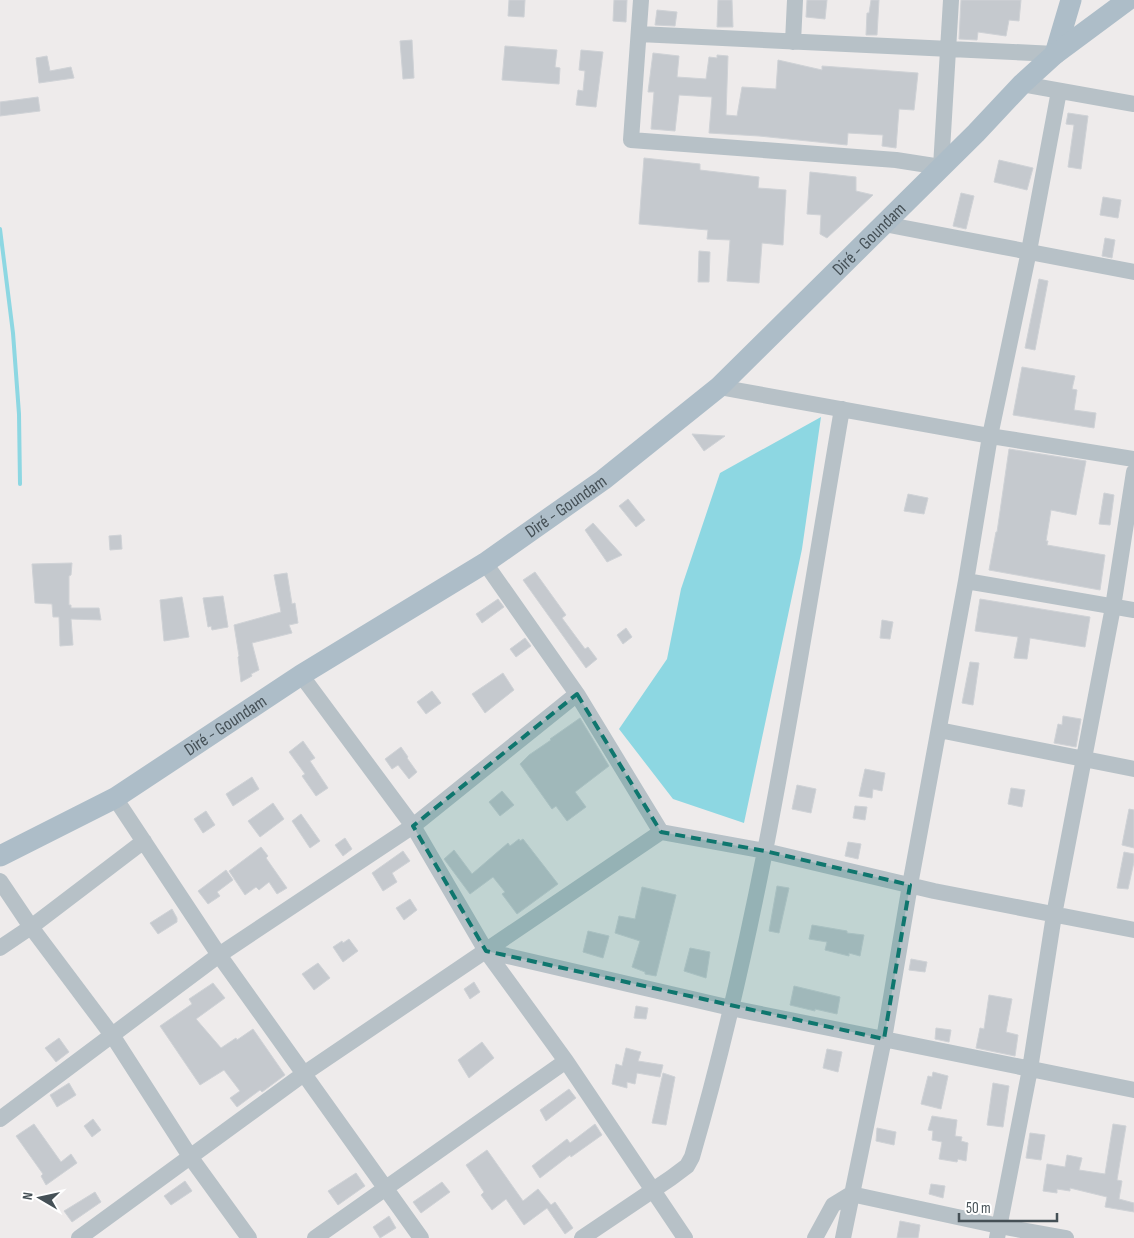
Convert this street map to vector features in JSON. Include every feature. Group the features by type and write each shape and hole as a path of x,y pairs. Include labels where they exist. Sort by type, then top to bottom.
{"main road":[{"path":"1055,54 1071,0"},
{"name":"Diré - Goundam","path":"0,856 115,798 301,675 485,563 602,480 719,388 942,167 1022,84 1055,54 1128,0"}],"street":[{"path":"641,0 631,140 896,160 942,167 951,0"},
{"path":"792,42 795,0"},
{"path":"639,34 1055,54"},
{"path":"1022,84 1134,104"},
{"path":"843,1238 884,1039 910,885 966,582 990,436 1059,91"},
{"path":"884,224 1134,272"},
{"path":"719,388 990,436 1134,459"},
{"path":"582,1238 653,1191 686,1166 692,1157 731,1008 765,851 842,409"},
{"path":"998,1232 1030,1069 1054,915 1113,607 1134,472"},
{"path":"485,563 577,694 661,832"},
{"path":"966,582 1134,610"},
{"path":"301,675 413,826 486,950 566,1061 685,1238"},
{"path":"0,1118 219,955 413,826 577,694"},
{"path":"938,730 1134,769"},
{"path":"115,798 219,955 421,1238"},
{"path":"79,1238 305,1073 661,832 765,851 910,885 1134,930"},
{"path":"0,948 31,927 144,841"},
{"path":"0,880 31,927 112,1035 191,1158 249,1238"},
{"path":"486,950 731,1008 1134,1090"},
{"path":"315,1238 566,1061"},
{"path":"815,1238 833,1205 851,1194 998,1232 1066,1238"}],"highlighted area":[{"path":"577,694 661,832 765,851 910,885 884,1039 486,951 413,826"}],"water":[{"path":"821,417 802,549 744,823 673,799 619,729 667,659 681,589 720,473"}],"building":[{"path":"509,0 525,0 524,17 508,16"},
{"path":"614,0 627,0 626,22 613,21"},
{"path":"718,0 732,0 733,27 717,27"},
{"path":"807,0 827,0 825,19 806,17"},
{"path":"871,0 879,0 877,35 866,35 867,13 869,13"},
{"path":"961,0 1021,0 1019,21 1009,20 1006,36 978,32 977,40 959,39"},
{"path":"657,10 677,12 675,26 655,25"},
{"path":"412,40 414,78 403,79 400,41"},
{"path":"505,46 557,50 555,67 560,68 559,84 502,80"},
{"path":"581,50 603,52 596,107 576,105 578,90 583,91 585,71 579,70"},
{"path":"653,53 679,56 677,77 706,79 709,57 717,58 717,55 728,56 726,115 737,116 742,87 776,89 778,60 822,70 822,66 918,73 914,110 899,109 896,148 882,146 883,135 848,133 847,145 709,133 712,97 679,95 675,131 651,129 654,92 648,92"},
{"path":"47,56 50,71 71,67 74,78 39,83 36,58"},
{"path":"38,97 40,111 0,116 0,102"},
{"path":"1068,113 1088,116 1081,169 1068,167 1074,125 1066,124"},
{"path":"644,158 700,164 700,170 759,177 758,188 786,190 783,245 762,243 759,283 727,281 730,240 707,239 708,230 639,224"},
{"path":"999,160 1033,168 1027,190 994,182"},
{"path":"810,172 856,177 856,191 873,195 827,238 820,234 821,215 807,214"},
{"path":"961,193 974,196 966,229 953,226"},
{"path":"1103,197 1121,200 1118,218 1100,215"},
{"path":"1105,238 1115,240 1112,258 1102,256"},
{"path":"699,251 710,252 709,282 698,282"},
{"path":"1039,279 1048,281 1035,350 1025,348"},
{"path":"1022,367 1075,376 1072,389 1077,390 1074,410 1096,413 1094,428 1013,415"},
{"path":"692,434 725,436 704,451"},
{"path":"1009,449 1086,461 1076,515 1051,510 1046,541 1048,541 1047,545 1105,555 1100,590 989,570 997,532"},
{"path":"1104,493 1114,495 1110,525 1099,524"},
{"path":"908,494 928,498 924,514 904,511"},
{"path":"628,499 645,520 636,527 619,506"},
{"path":"593,523 622,555 607,562 585,530"},
{"path":"121,535 122,549 110,550 109,536"},
{"path":"72,563 71,575 69,576 69,605 71,605 71,608 99,608 101,620 71,619 73,645 60,646 59,617 53,617 52,604 35,603 32,564"},
{"path":"535,572 566,615 562,618 585,649 588,647 597,659 586,668 523,580"},
{"path":"287,573 292,604 295,603 298,623 289,625 292,633 252,643 259,670 241,682 234,625 281,612 274,575"},
{"path":"223,596 228,627 212,630 211,626 208,627 203,598"},
{"path":"182,597 189,637 164,641 160,600"},
{"path":"498,599 504,607 482,623 476,614"},
{"path":"980,599 1090,617 1085,647 1030,638 1027,659 1014,658 1018,637 975,631"},
{"path":"882,620 893,622 890,639 880,638"},
{"path":"626,628 632,637 623,644 617,635"},
{"path":"525,638 531,646 516,657 510,649"},
{"path":"970,662 979,663 973,705 962,703"},
{"path":"503,673 514,690 485,713 472,694"},
{"path":"432,691 441,703 426,714 417,702"},
{"path":"1063,716 1081,719 1076,747 1054,743 1058,724 1062,725"},
{"path":"580,718 609,766 575,792 586,807 567,821 556,806 552,809 520,764 529,755"},
{"path":"303,741 315,758 310,761 328,788 316,796 302,776 305,774 289,752"},
{"path":"401,747 417,772 409,779 398,765 392,769 385,759"},
{"path":"865,769 885,773 882,791 873,789 872,798 859,796"},
{"path":"252,777 259,789 233,806 226,794"},
{"path":"797,785 816,789 811,813 792,809"},
{"path":"1011,788 1025,790 1022,807 1008,804"},
{"path":"502,791 514,805 500,816 489,802"},
{"path":"273,803 284,819 260,837 248,821"},
{"path":"855,806 867,807 865,820 853,818"},
{"path":"1129,809 1134,810 1134,848 1122,845"},
{"path":"206,811 215,825 203,833 194,819"},
{"path":"301,814 320,841 310,848 292,821"},
{"path":"345,838 352,849 343,856 335,845"},
{"path":"519,839 520,841 523,839 558,884 517,914 502,894 505,892 493,877 470,894 444,859 454,850 472,874 508,843 510,846"},
{"path":"848,842 861,844 858,859 845,856"},
{"path":"261,847 268,856 266,858 287,888 277,894 269,882 259,890 256,887 245,895 229,871"},
{"path":"403,851 410,861 392,873 397,882 383,891 372,873"},
{"path":"1124,852 1134,854 1128,889 1117,888"},
{"path":"226,870 233,880 217,892 220,896 208,904 198,891"},
{"path":"777,886 789,888 779,933 769,931"},
{"path":"642,887 676,895 656,976 645,974 645,972 632,967 640,941 615,933 619,916 635,919"},
{"path":"410,899 417,910 404,920 396,908"},
{"path":"172,909 177,922 158,934 150,923"},
{"path":"812,925 864,935 860,956 849,953 849,956 825,950 827,942 809,939"},
{"path":"588,931 609,936 603,958 583,952"},
{"path":"349,939 358,951 343,962 333,947"},
{"path":"690,948 710,952 706,978 684,971"},
{"path":"911,959 927,962 925,972 909,970"},
{"path":"318,963 330,978 314,990 302,974"},
{"path":"474,982 480,992 470,999 464,989"},
{"path":"213,983 225,998 196,1019 221,1048 253,1029 285,1075 237,1107 230,1098 240,1091 224,1070 200,1085 160,1026 192,1004 189,999"},
{"path":"794,986 840,997 837,1014 790,1005"},
{"path":"989,995 1012,999 1006,1032 1018,1035 1015,1056 976,1048 980,1028 984,1029"},
{"path":"636,1006 648,1008 646,1019 634,1018"},
{"path":"936,1028 951,1030 949,1042 935,1039"},
{"path":"59,1038 69,1052 56,1062 45,1048"},
{"path":"482,1042 494,1058 469,1078 458,1060"},
{"path":"626,1048 641,1052 638,1061 663,1065 660,1077 637,1073 635,1084 627,1082 627,1088 612,1084 616,1064 622,1066"},
{"path":"827,1049 842,1052 838,1072 823,1068"},
{"path":"933,1072 948,1076 941,1109 921,1104 928,1076 932,1077"},
{"path":"663,1073 675,1077 666,1125 652,1123"},
{"path":"69,1083 76,1095 57,1107 50,1095"},
{"path":"993,1083 1009,1086 1003,1127 987,1125"},
{"path":"569,1089 576,1098 546,1121 540,1110"},
{"path":"932,1116 957,1120 955,1136 962,1137 961,1141 968,1143 966,1161 958,1159 957,1162 939,1159 942,1142 932,1140 933,1131 928,1130"},
{"path":"93,1119 101,1130 92,1137 84,1126"},
{"path":"34,1124 61,1162 71,1154 77,1163 46,1185 41,1176 43,1174 16,1136"},
{"path":"595,1124 602,1135 571,1157 570,1155 540,1178 532,1166 567,1139 570,1143"},
{"path":"1113,1124 1126,1126 1117,1180 1122,1181 1119,1199 1134,1203 1134,1212 1105,1207 1107,1197 1070,1188 1070,1191 1057,1189 1057,1193 1043,1191 1047,1164 1065,1167 1067,1155 1082,1158 1079,1170 1105,1174"},
{"path":"877,1128 896,1132 894,1145 876,1141"},
{"path":"1030,1133 1045,1135 1041,1160 1026,1158"},
{"path":"487,1150 523,1201 538,1189 551,1205 555,1202 573,1228 565,1234 547,1208 524,1225 506,1199 492,1210 481,1195 484,1192 466,1165"},
{"path":"356,1173 365,1186 338,1205 328,1191"},
{"path":"185,1181 192,1191 171,1205 164,1196"},
{"path":"442,1182 450,1192 421,1213 413,1202"},
{"path":"931,1184 945,1186 943,1198 929,1194"},
{"path":"95,1192 101,1202 72,1222 64,1211"},
{"path":"389,1216 396,1228 380,1238 373,1227"},
{"path":"900,1221 920,1225 918,1238 897,1238"}],"waterway":[{"path":"0,229 13,333 19,414 20,484"}]}
